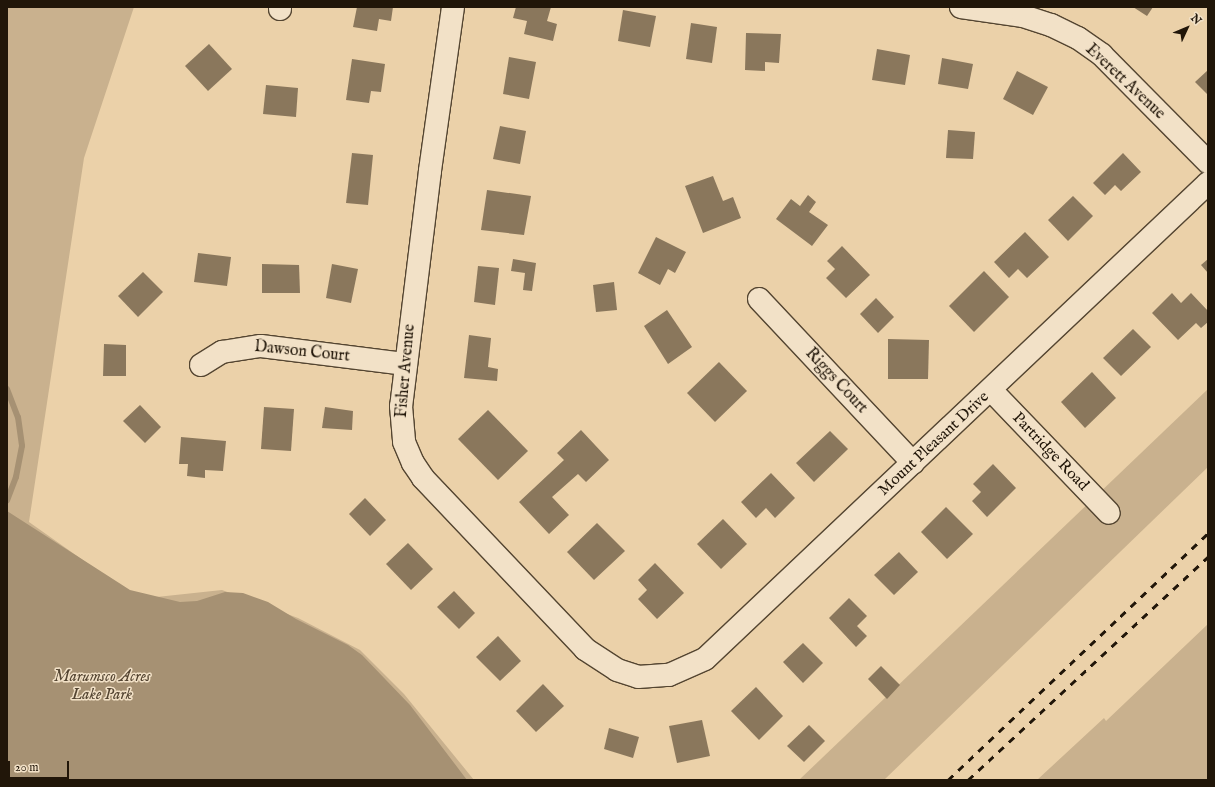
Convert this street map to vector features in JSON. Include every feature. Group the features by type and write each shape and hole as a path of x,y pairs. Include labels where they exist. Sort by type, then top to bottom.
{"street":[{"name":"Fisher Avenue","path":"453,7 401,406 402,432 407,452 420,475 590,653 618,670 645,677"},
{"name":"Everett Avenue","path":"960,7 1023,16 1051,25 1078,38 1102,55 1208,162"},
{"name":"Mount Pleasant Drive","path":"645,677 669,674 705,659 913,464 1208,183"},
{"name":"Riggs Court","path":"759,298 913,464"},
{"name":"Dawson Court","path":"201,365 222,352 261,346 406,364"},
{"name":"Partridge Road","path":"991,390 1109,513"}],"green space":[{"name":"Marumsco Acres Lake Park","path":"7,7 134,7 84,158 29,522 138,599 222,590 298,618 360,650 404,694 474,780 7,780"},
{"path":"1208,389 1208,467 884,780 799,780"},
{"path":"1208,624 1208,780 1037,780 1104,718 1106,721"}],"shaded area":[{"name":"Marumsco Acres Lake Park","path":"7,511 130,590 180,602 197,601 225,592 243,593 268,602 296,619 348,645 362,655 410,705 467,780 7,780"}],"building":[{"path":"357,7 393,7 391,21 379,19 377,31 353,27"},
{"path":"516,7 551,7 547,21 557,24 553,41 524,34 527,21 513,18"},
{"path":"1133,7 1153,7 1147,16"},
{"path":"623,10 656,16 650,47 618,41"},
{"path":"691,23 717,27 712,63 686,59"},
{"path":"746,33 781,34 779,63 765,62 765,71 745,70"},
{"path":"209,44 232,69 208,91 185,66"},
{"path":"877,49 910,55 905,85 872,80"},
{"path":"509,57 536,62 529,99 503,94"},
{"path":"942,58 973,64 968,89 938,84"},
{"path":"352,59 385,64 381,92 371,91 369,103 346,100"},
{"path":"1208,70 1208,95 1195,82"},
{"path":"1017,71 1048,87 1033,115 1003,99"},
{"path":"266,85 298,88 296,117 263,114"},
{"path":"500,126 526,131 520,164 493,159"},
{"path":"948,130 975,132 973,159 946,158"},
{"path":"352,153 373,155 368,205 346,203"},
{"path":"1123,153 1141,172 1121,191 1115,185 1105,195 1093,183"},
{"path":"713,176 723,201 733,197 741,218 703,233 685,186"},
{"path":"487,190 531,196 524,235 481,230"},
{"path":"808,195 816,202 809,212 828,225 812,246 776,219 791,199 800,206"},
{"path":"1073,196 1093,216 1068,241 1048,220"},
{"path":"1025,232 1049,257 1027,278 1018,269 1009,278 994,262"},
{"path":"656,237 686,252 675,273 668,269 660,285 638,273"},
{"path":"842,246 870,275 846,298 826,278 835,269 827,261"},
{"path":"198,253 231,257 227,286 194,282"},
{"path":"513,259 536,263 532,291 523,290 525,273 511,271"},
{"path":"1208,259 1208,273 1201,265"},
{"path":"262,264 299,265 300,293 262,293"},
{"path":"332,264 358,269 351,303 326,298"},
{"path":"478,266 499,268 495,305 474,302"},
{"path":"984,271 1009,297 974,332 949,306"},
{"path":"143,272 163,292 138,317 118,296"},
{"path":"614,282 617,310 596,312 593,285"},
{"path":"1172,293 1181,303 1191,293 1208,311 1208,322 1201,328 1196,323 1178,340 1152,313"},
{"path":"876,298 894,317 878,333 860,314"},
{"path":"667,310 692,347 668,364 644,326"},
{"path":"1133,329 1151,347 1121,376 1103,358"},
{"path":"469,335 491,338 488,367 498,369 497,381 464,378"},
{"path":"888,339 929,340 928,379 888,379"},
{"path":"104,344 126,345 126,376 103,376"},
{"path":"719,362 747,391 715,422 687,393"},
{"path":"1092,372 1116,398 1085,428 1061,402"},
{"path":"140,405 161,427 145,443 123,421"},
{"path":"264,407 294,409 291,451 261,449"},
{"path":"325,407 353,411 352,430 322,428"},
{"path":"488,410 528,451 498,480 458,439"},
{"path":"581,430 609,460 586,482 578,474 552,497 569,515 549,534 519,502 564,460 557,453"},
{"path":"830,431 848,449 814,482 796,463"},
{"path":"181,437 226,441 223,471 205,470 205,478 187,476 188,464 179,464"},
{"path":"993,464 1016,488 987,517 972,501 981,492 973,484"},
{"path":"771,473 795,498 775,518 766,508 756,518 741,502"},
{"path":"365,498 386,520 370,536 349,514"},
{"path":"946,507 973,534 947,559 921,532"},
{"path":"723,519 747,544 721,569 697,544"},
{"path":"597,523 625,551 594,580 567,552"},
{"path":"408,543 433,569 411,590 386,564"},
{"path":"899,552 918,572 894,595 874,575"},
{"path":"655,563 684,593 657,619 638,599 647,590 638,580"},
{"path":"454,591 475,613 459,629 437,607"},
{"path":"849,598 867,616 857,626 867,636 856,647 829,618"},
{"path":"498,636 521,661 500,681 476,657"},
{"path":"803,643 823,663 803,683 783,662"},
{"path":"881,666 900,685 887,699 868,679"},
{"path":"543,684 564,706 536,732 516,711"},
{"path":"756,687 783,716 759,740 731,711"},
{"path":"702,720 710,756 677,763 669,726"},
{"path":"809,725 825,741 804,762 787,746"},
{"path":"609,728 639,737 633,758 604,749"}],"waterway":[{"path":"7,389 18,417 22,446 16,477 7,500"}],"railway":[{"path":"948,780 1208,533"},
{"path":"968,780 1208,557"}]}
